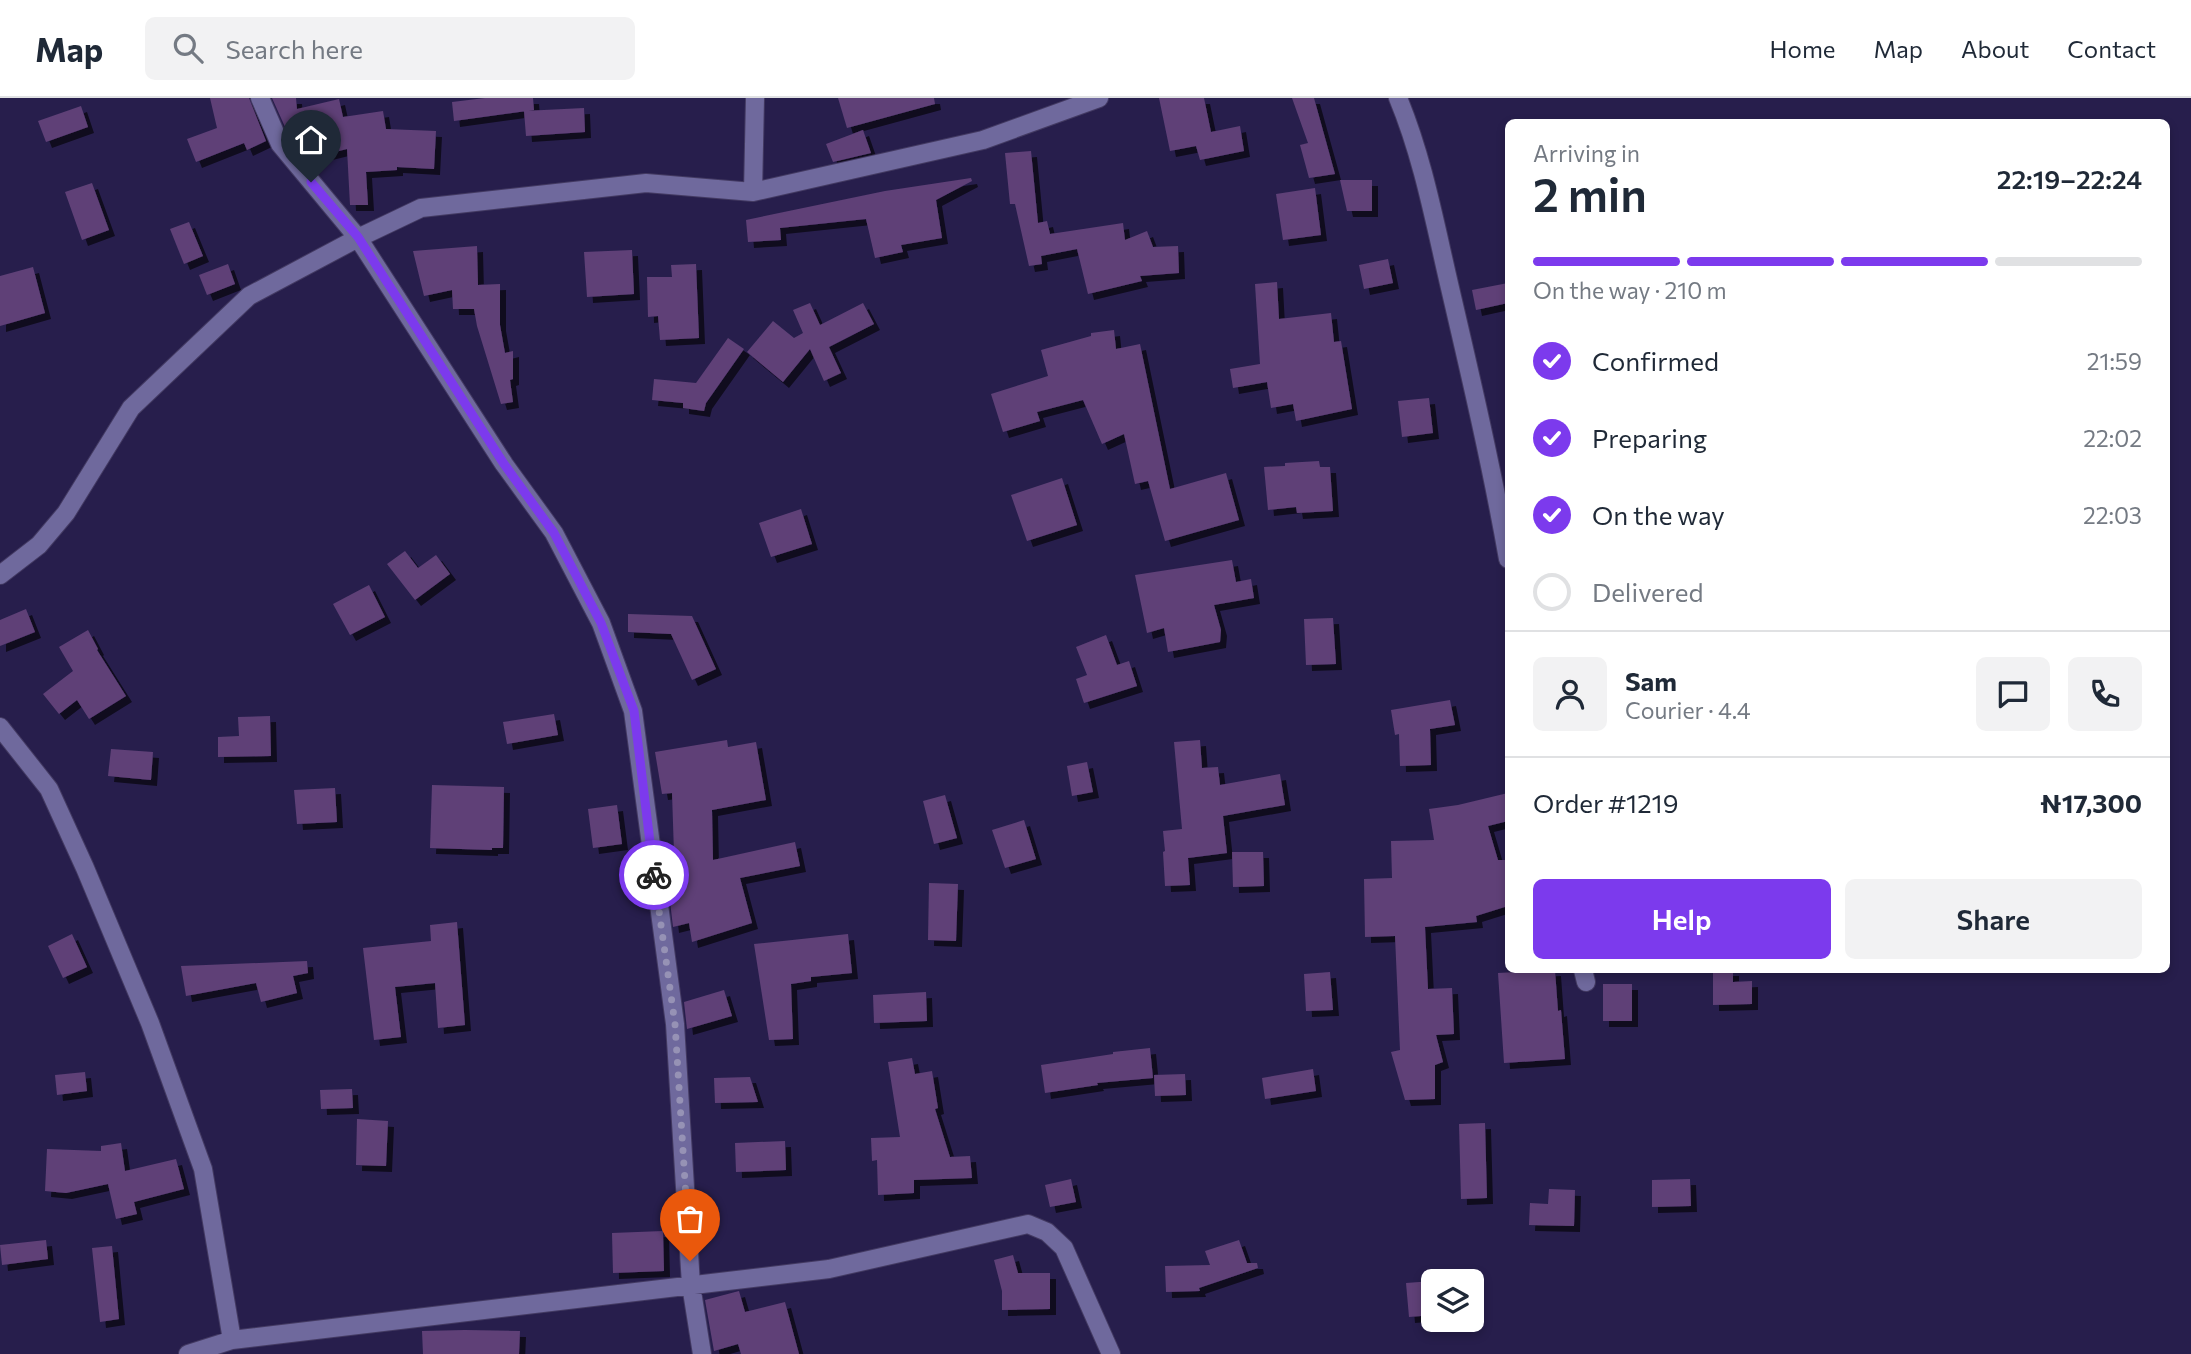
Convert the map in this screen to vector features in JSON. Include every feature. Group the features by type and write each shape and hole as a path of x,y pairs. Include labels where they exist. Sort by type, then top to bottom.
{"street":[{"path":"260,98 280,144 358,237 504,464 554,533 601,623 634,711 675,1024 691,1285 702,1354"},
{"path":"753,192 755,98"},
{"path":"0,575 39,545 66,513 131,408 249,296 358,237 421,208 646,183 753,192 983,140 1099,98"},
{"path":"1398,98 1411,129 1431,209 1493,475 1505,542"},
{"path":"0,727 49,789 150,1023 203,1169 232,1340"},
{"path":"188,1354 232,1340 829,1269 1028,1224 1048,1232 1064,1248 1111,1354"}],"building":[{"path":"210,98 249,98 266,141 247,150 244,143 196,162 187,139 217,128"},
{"path":"272,98 296,98 297,109 339,99 343,117 383,111 386,129 436,131 434,169 397,167 397,170 366,172 368,205 350,205 347,149 310,158 305,140 294,143 290,138"},
{"path":"485,98 533,98 534,110 454,121 452,102"},
{"path":"838,98 934,98 935,104 847,128"},
{"path":"1159,98 1204,98 1211,132 1240,126 1244,151 1200,160 1196,146 1170,151"},
{"path":"1292,98 1314,98 1335,174 1309,178 1300,145 1308,143"},
{"path":"81,106 88,127 46,142 38,121"},
{"path":"584,108 585,132 526,136 524,111"},
{"path":"863,130 871,153 833,162 826,144"},
{"path":"1031,151 1038,223 1047,221 1050,234 1123,223 1125,240 1147,231 1153,247 1178,246 1179,273 1140,276 1142,281 1088,294 1077,249 1041,256 1042,264 1029,266 1015,204 1010,204 1005,153"},
{"path":"971,178 972,181 936,200 942,238 901,245 903,252 875,258 866,219 780,228 781,240 748,242 746,220 885,191"},
{"path":"1340,180 1372,180 1372,211 1347,211"},
{"path":"92,183 109,230 82,240 65,192"},
{"path":"1315,188 1321,235 1283,240 1276,194"},
{"path":"189,222 203,256 184,264 170,229"},
{"path":"477,246 478,285 500,284 500,325 505,353 513,351 513,379 510,380 513,402 501,404 474,309 453,309 452,290 424,296 413,251"},
{"path":"632,250 634,294 587,297 584,252"},
{"path":"1388,259 1393,283 1364,289 1359,265"},
{"path":"228,264 235,284 207,295 199,275"},
{"path":"696,264 699,338 660,340 658,316 648,317 647,277 672,277 671,265"},
{"path":"33,267 45,313 0,326 0,276"},
{"path":"1277,282 1279,319 1331,313 1334,342 1341,341 1352,409 1296,421 1293,404 1271,408 1267,382 1233,388 1230,369 1260,364 1255,284"},
{"path":"1505,284 1505,304 1476,310 1472,290"},
{"path":"810,303 820,325 863,303 874,324 829,347 841,373 824,381 810,349 783,382 747,352 773,321 794,338 803,333 793,310"},
{"path":"1114,330 1116,349 1140,344 1170,489 1226,473 1239,520 1165,541 1148,481 1135,484 1124,434 1102,444 1083,400 1037,412 1040,421 1003,432 991,394 1048,376 1041,350 1091,336 1091,333"},
{"path":"728,338 744,349 706,403 704,411 683,408 683,403 652,400 654,379 696,383"},
{"path":"1429,398 1433,433 1402,437 1398,401"},
{"path":"1319,461 1320,467 1330,467 1333,511 1297,513 1296,507 1268,510 1264,467"},
{"path":"1062,478 1077,525 1027,541 1011,495"},
{"path":"801,509 812,544 771,557 759,523"},
{"path":"405,551 418,568 436,555 450,574 415,600 387,564"},
{"path":"1232,560 1236,582 1251,579 1254,598 1214,605 1221,630 1220,642 1168,652 1164,628 1147,633 1135,575"},
{"path":"369,585 385,617 350,635 333,604"},
{"path":"26,609 35,632 0,646 0,620"},
{"path":"628,614 692,616 716,669 692,680 671,634 628,632"},
{"path":"1333,618 1336,664 1306,665 1304,619"},
{"path":"88,630 97,650 126,696 89,719 77,700 59,714 43,694 73,671 59,647"},
{"path":"1106,635 1117,665 1129,661 1137,686 1084,703 1076,679 1087,675 1076,647"},
{"path":"1450,700 1455,725 1430,729 1431,765 1400,766 1399,734 1395,735 1391,710"},
{"path":"554,714 558,735 507,744 503,722"},
{"path":"270,716 271,756 218,757 218,737 239,736 238,717"},
{"path":"727,740 728,747 756,742 766,800 712,810 713,860 795,842 800,866 740,878 752,923 692,942 689,923 673,927 668,884 675,883 672,793 662,794 655,752"},
{"path":"1200,740 1202,768 1218,767 1220,785 1280,774 1285,805 1223,816 1227,853 1188,858 1190,885 1165,886 1163,831 1182,829 1174,742"},
{"path":"111,749 153,752 151,780 108,776"},
{"path":"1087,762 1093,792 1072,796 1067,766"},
{"path":"432,785 504,787 503,848 430,848"},
{"path":"335,788 337,822 297,824 294,790"},
{"path":"1505,794 1505,822 1488,826 1498,860 1505,860 1505,907 1476,916 1477,922 1425,927 1428,989 1452,988 1454,1034 1436,1035 1443,1062 1435,1065 1435,1099 1405,1100 1391,1052 1400,1050 1395,936 1365,937 1364,879 1392,878 1391,841 1434,840 1429,809"},
{"path":"945,795 957,838 934,844 923,801"},
{"path":"617,805 622,844 593,848 588,809"},
{"path":"1024,820 1036,859 1005,868 992,830"},
{"path":"1232,852 1263,852 1264,886 1233,887"},
{"path":"929,883 958,884 956,941 928,940"},
{"path":"457,922 465,1025 438,1028 435,983 395,987 401,1037 374,1040 363,948 431,941 430,925"},
{"path":"72,934 87,967 63,978 48,946"},
{"path":"848,934 852,973 811,977 811,981 791,984 793,1039 769,1040 754,944"},
{"path":"307,961 308,973 293,976 297,993 261,1002 256,983 186,996 181,966"},
{"path":"1330,972 1333,1010 1306,1011 1304,974"},
{"path":"1498,973 1555,973 1565,1059 1504,1063"},
{"path":"1713,973 1733,973 1733,982 1752,981 1752,1004 1713,1005"},
{"path":"1603,984 1632,984 1632,1021 1603,1021"},
{"path":"724,990 732,1016 687,1029 684,1002"},
{"path":"926,992 927,1021 874,1023 873,995"},
{"path":"1150,1048 1153,1078 1097,1083 1098,1085 1045,1093 1041,1065"},
{"path":"912,1058 915,1074 932,1071 938,1108 935,1109 950,1157 970,1156 972,1178 914,1180 914,1193 878,1195 877,1160 872,1161 871,1138 900,1137 888,1062"},
{"path":"1313,1069 1316,1091 1265,1099 1262,1078"},
{"path":"85,1072 87,1091 57,1095 55,1075"},
{"path":"1185,1074 1186,1095 1155,1096 1154,1075"},
{"path":"750,1077 758,1102 715,1103 714,1078"},
{"path":"352,1089 353,1108 321,1109 320,1090"},
{"path":"357,1119 388,1121 386,1166 356,1165"},
{"path":"1485,1123 1487,1198 1461,1199 1459,1124"},
{"path":"785,1141 786,1170 736,1172 735,1143"},
{"path":"121,1143 125,1171 176,1159 184,1189 134,1202 137,1214 116,1219 108,1184 66,1193 45,1191 47,1149 101,1151 101,1146"},
{"path":"1071,1179 1076,1202 1050,1207 1045,1185"},
{"path":"1690,1179 1691,1206 1652,1207 1652,1180"},
{"path":"1549,1189 1575,1190 1574,1226 1529,1225 1530,1203 1548,1204"},
{"path":"663,1231 664,1271 613,1273 612,1233"},
{"path":"46,1240 48,1259 2,1265 0,1245"},
{"path":"1239,1240 1247,1263 1257,1263 1258,1268 1199,1288 1200,1291 1166,1292 1165,1266 1210,1265 1205,1251"},
{"path":"112,1246 119,1319 100,1322 92,1248"},
{"path":"1013,1255 1018,1273 1050,1273 1050,1309 1002,1310 1002,1291 994,1260"},
{"path":"1421,1282 1421,1316 1409,1317 1406,1283"},
{"path":"739,1291 745,1312 785,1302 799,1354 741,1354 738,1344 714,1351 705,1300"},
{"path":"422,1331 520,1331 519,1354 423,1354"}],"way so far":[{"path":"654,875 675,1024 690,1261"}],"route":[{"path":"311,182 358,237 504,464 554,533 601,623 634,711 654,875"}]}
